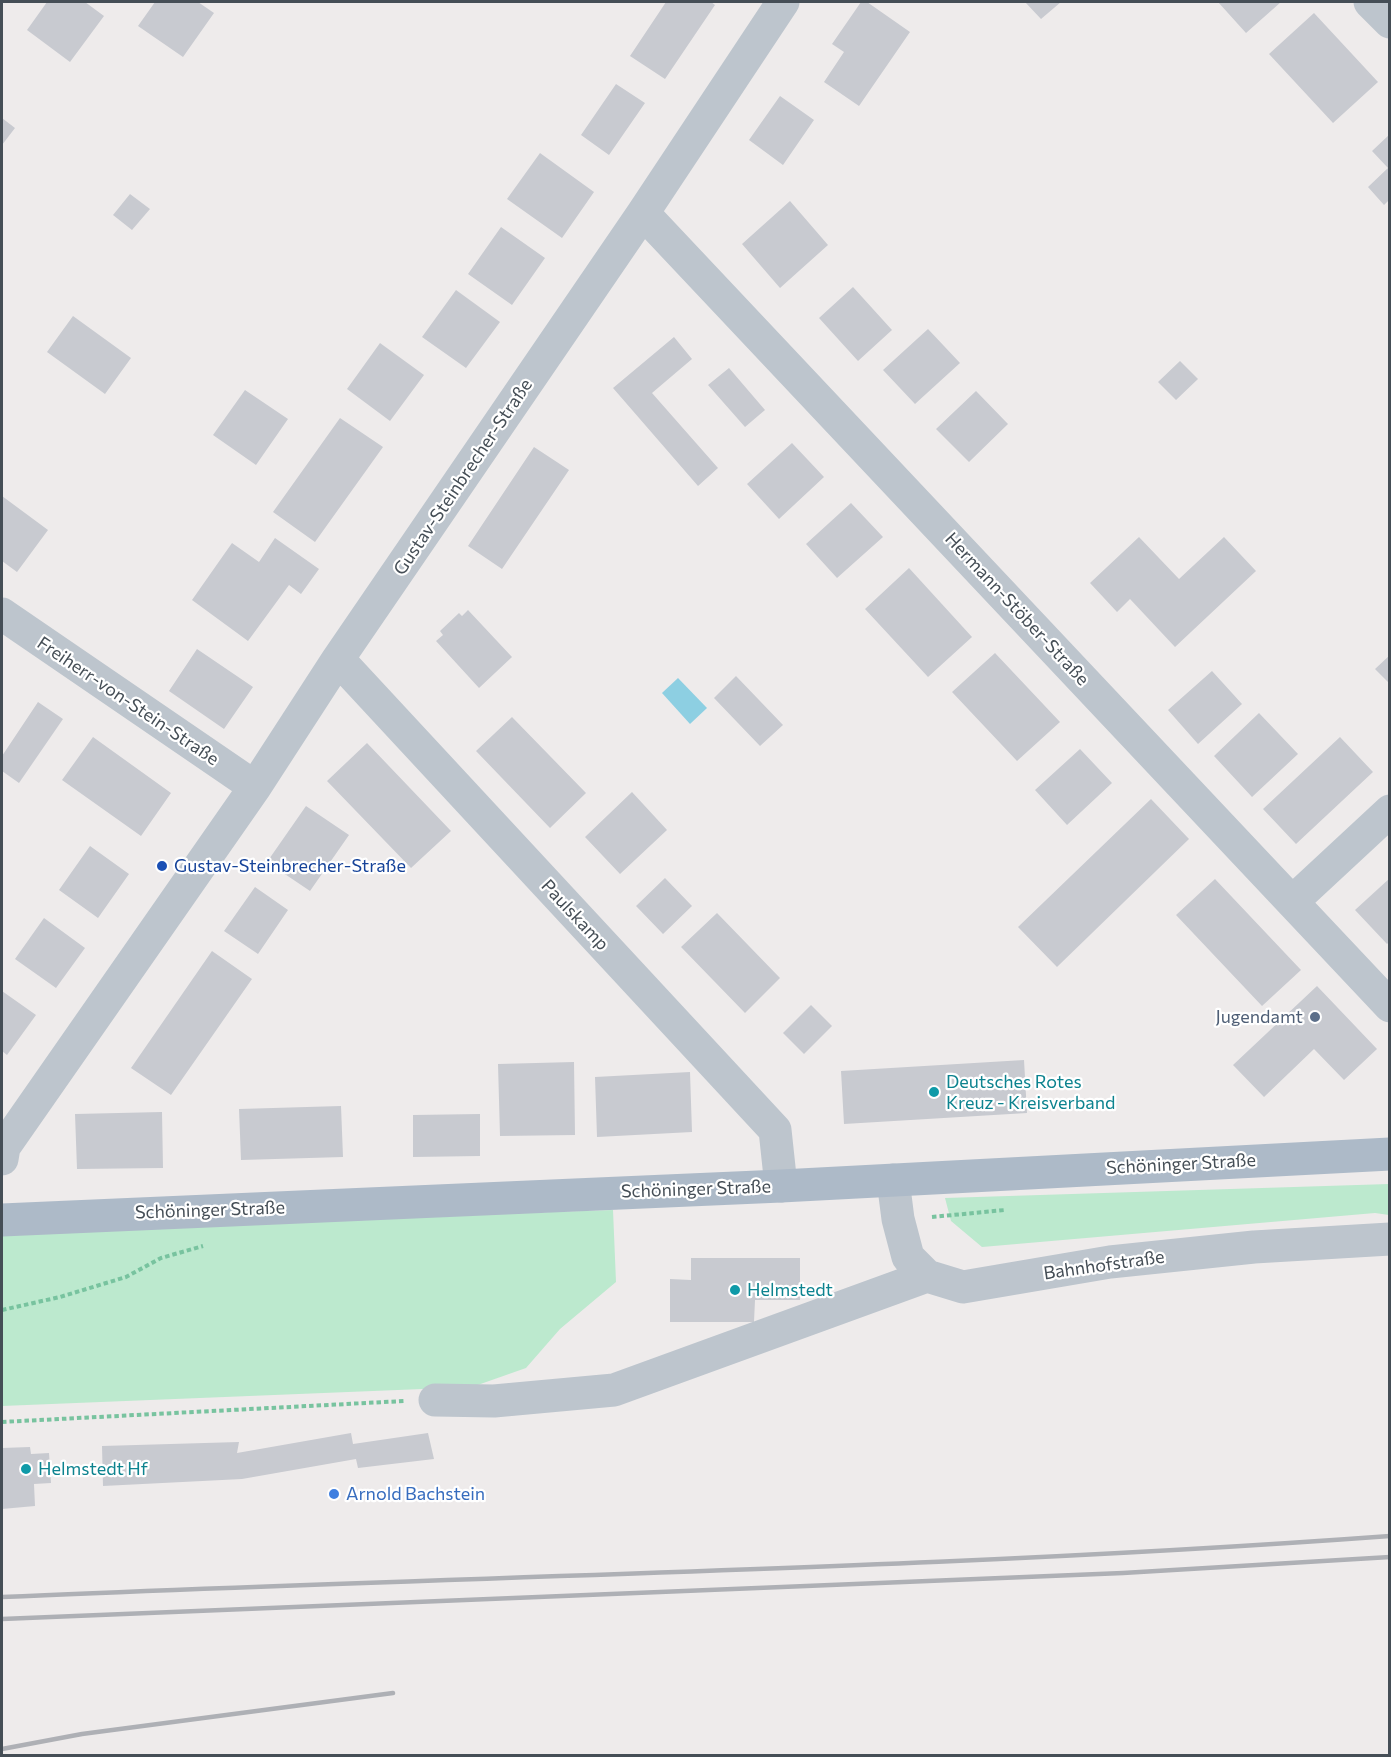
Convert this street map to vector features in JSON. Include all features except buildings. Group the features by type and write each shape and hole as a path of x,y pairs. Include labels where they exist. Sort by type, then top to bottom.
{"main road":[{"name":"Schöninger Straße","path":"2,1220 781,1186 1389,1154"}],"street":[{"name":"Gustav-Steinbrecher-Straße","path":"2,1159 4,1147 255,787 338,659 643,213 783,2"},
{"path":"1370,2 1389,22"},
{"name":"Hermann-Stöber-Straße","path":"643,213 1389,1006"},
{"name":"Freiherr-von-Stein-Straße","path":"2,615 255,787"},
{"name":"Paulskamp","path":"338,659 775,1131 781,1186"},
{"path":"1292,902 1389,811"},
{"path":"435,1400 494,1401 614,1390 927,1276 908,1257 898,1219 893,1180"},
{"name":"Bahnhofstraße","path":"927,1276 963,1287 1110,1262 1266,1246 1389,1239"}],"path":[{"path":"2,1310 82,1290 126,1276 161,1258 208,1245"},
{"path":"2,1422 435,1400"}],"green space":[{"path":"1389,1184 1389,1215 1375,1213 982,1247 951,1221 945,1198"},
{"path":"613,1210 616,1282 560,1329 526,1368 472,1387 2,1406 2,1230"}],"water":[{"path":"678,678 707,708 690,724 662,693"}],"railway":[{"path":"2,1597 870,1565 1217,1548 1390,1536"},
{"path":"2,1619 1123,1573 1390,1557"},
{"path":"2,1749 82,1734 393,1693"}],"place":[{"name":"Gustav-Steinbrecher-Straße","path":"162,866"},
{"name":"Jugendamt","path":"1315,1017"},
{"name":"Deutsches Rotes Kreuz - Kreisverband","path":"934,1092"},
{"name":"Helmstedt","path":"735,1290"},
{"name":"Helmstedt Hf","path":"26,1469"},
{"name":"Arnold Bachstein","path":"334,1494"}]}
